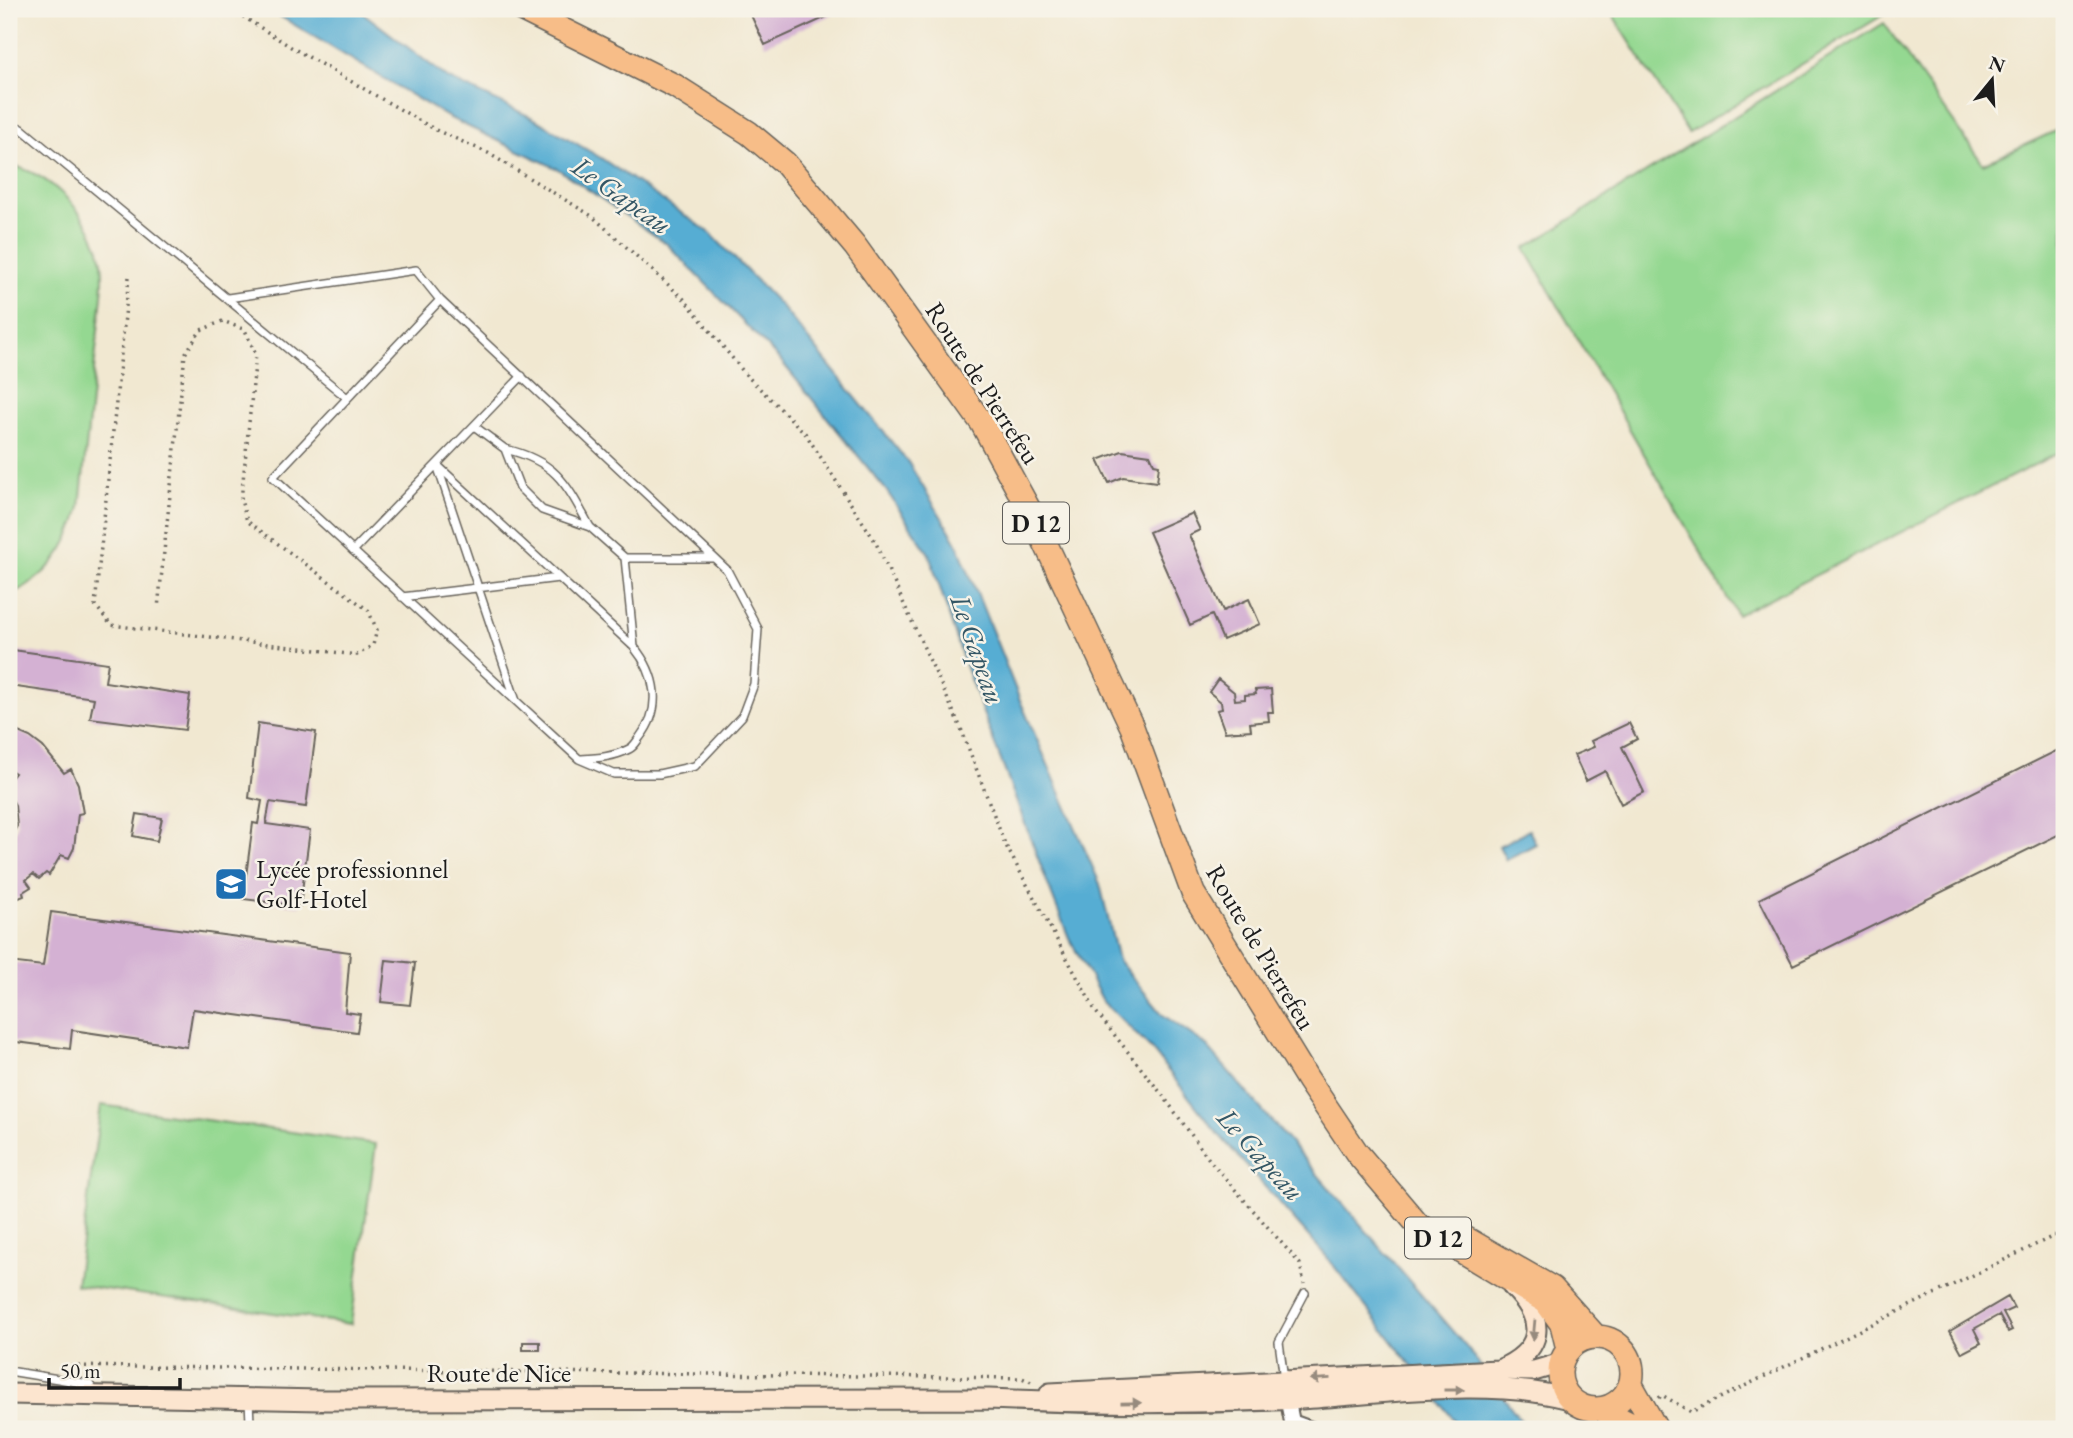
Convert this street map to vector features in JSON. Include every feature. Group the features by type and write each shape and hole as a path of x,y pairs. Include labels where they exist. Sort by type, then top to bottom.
{"main road":[{"name":"Route de Pierrefeu","path":"521,9 675,86 750,133 786,163 912,323 982,423 1033,517 1132,727 1192,893 1308,1080 1357,1153 1381,1182"},
{"name":"D 12","path":"1381,1182 1418,1225 1506,1280"},
{"path":"1381,1182 1444,1226 1552,1288 1596,1337"},
{"path":"1506,1280 1546,1302 1557,1313 1564,1356 1560,1382 1570,1399 1579,1406 1647,1423"},
{"path":"1498,1370 1517,1362 1529,1351 1536,1336 1534,1313 1506,1280"},
{"path":"989,1399 1082,1404 1391,1384 1498,1370 1534,1371 1564,1356 1576,1342 1596,1337 1606,1338 1623,1349 1632,1368 1631,1385 1647,1423"},
{"path":"1391,1384 1514,1390 1570,1399"},
{"path":"1602,1410 1620,1401 1631,1385"},
{"path":"989,1399 1052,1392 1285,1389"},
{"name":"Route de Nice","path":"9,1394 249,1399 989,1399"}],"street":[{"path":"1285,1389 1292,1422 1311,1429"}],"lane":[{"path":"9,123 22,129 346,397"},
{"path":"228,298 416,270 440,300 727,570 758,629 754,684 742,716 695,766 659,774 614,774 579,760 273,477 440,300"},
{"path":"353,551 522,376"},
{"path":"474,426 505,449 531,455 553,468 590,527 625,558 713,558"},
{"path":"505,449 520,488 542,510 590,527"},
{"path":"437,464 634,647 646,662 656,704 649,727 631,748 605,758 579,760"},
{"path":"437,464 516,702"},
{"path":"625,558 634,647"},
{"path":"402,597 559,578"},
{"path":"1285,1389 1279,1342 1306,1293"},
{"path":"9,1371 89,1384 99,1397"},
{"path":"249,1399 250,1423 254,1427 264,1429"}],"path":[{"path":"231,9 290,47 436,130 488,153 592,216 684,299 747,376 805,433 875,541 960,726 1005,844 1096,1012 1164,1097 1211,1162 1300,1264 1306,1293"},
{"path":"129,277 95,606 111,625 358,655 373,645 377,630 368,610 247,521 241,500 256,355 245,330 223,321 201,330 185,354 158,608"},
{"path":"1647,1423 1662,1395 1690,1412 2064,1231"},
{"path":"59,1366 1022,1378 1052,1392"}],"green space":[{"path":"1609,9 1893,9 1688,133"},
{"path":"1884,23 1983,164 2064,127 2064,450 1737,615 1525,248"},
{"path":"9,165 39,176 76,208 99,250 103,283 80,507 76,522 63,548 46,570 35,580 9,595"},
{"path":"101,1105 376,1144 351,1324 76,1285"}],"water":[{"name":"Le Gapeau","path":"268,9 358,9 449,79 533,118 601,158 709,232 782,307 908,462 956,541 1022,705 1100,884 1118,960 1163,1015 1205,1044 1468,1349 1527,1429 1461,1429 1326,1256 1214,1129 1151,1049 1103,1001 1069,938 1050,890 966,668 929,554 886,490 782,362 667,244 558,169 448,117"},
{"path":"1529,830 1536,844 1506,860 1499,846"}],"building":[{"path":"748,9 844,9 765,45"},
{"path":"1122,451 1150,455 1154,464 1159,465 1157,482 1123,477 1109,483 1098,460"},
{"path":"1192,513 1200,530 1189,535 1223,611 1249,599 1260,624 1223,640 1212,615 1190,625 1149,532"},
{"path":"13,650 108,663 105,682 190,695 185,730 90,718 94,698 9,686"},
{"path":"1218,679 1234,692 1235,700 1256,694 1255,690 1271,689 1273,712 1268,712 1269,721 1250,723 1251,730 1225,732 1217,710 1222,709 1221,702 1209,692"},
{"path":"258,723 316,732 306,807 270,802 266,824 310,830 300,906 243,899 253,823 258,824 262,801 249,798"},
{"path":"1629,723 1637,739 1622,747 1644,792 1621,804 1605,771 1586,781 1574,755 1594,747 1591,741"},
{"path":"9,728 30,737 43,747 64,773 71,769 78,784 83,813 78,814 74,848 69,858 61,855 49,875 46,873 39,879 33,874 26,880 31,887 23,892 24,896 9,902 9,840 17,826 15,805 9,794 9,781 15,773 9,769"},
{"path":"2064,747 2064,832 1793,965 1759,899"},
{"path":"137,814 162,818 157,841 133,836"},
{"path":"51,912 350,952 345,1012 360,1014 357,1032 193,1009 187,1047 72,1030 70,1049 9,1041 9,962 43,966"},
{"path":"386,960 415,963 410,1005 381,1002"},
{"path":"2008,1297 2014,1308 2003,1313 2012,1330 2008,1332 1999,1315 1974,1329 1981,1343 1962,1353 1950,1331"},
{"path":"523,1342 540,1342 540,1350 523,1350"}],"place":[{"name":"Lycée professionnel Golf-Hotel","path":"231,884"}]}
